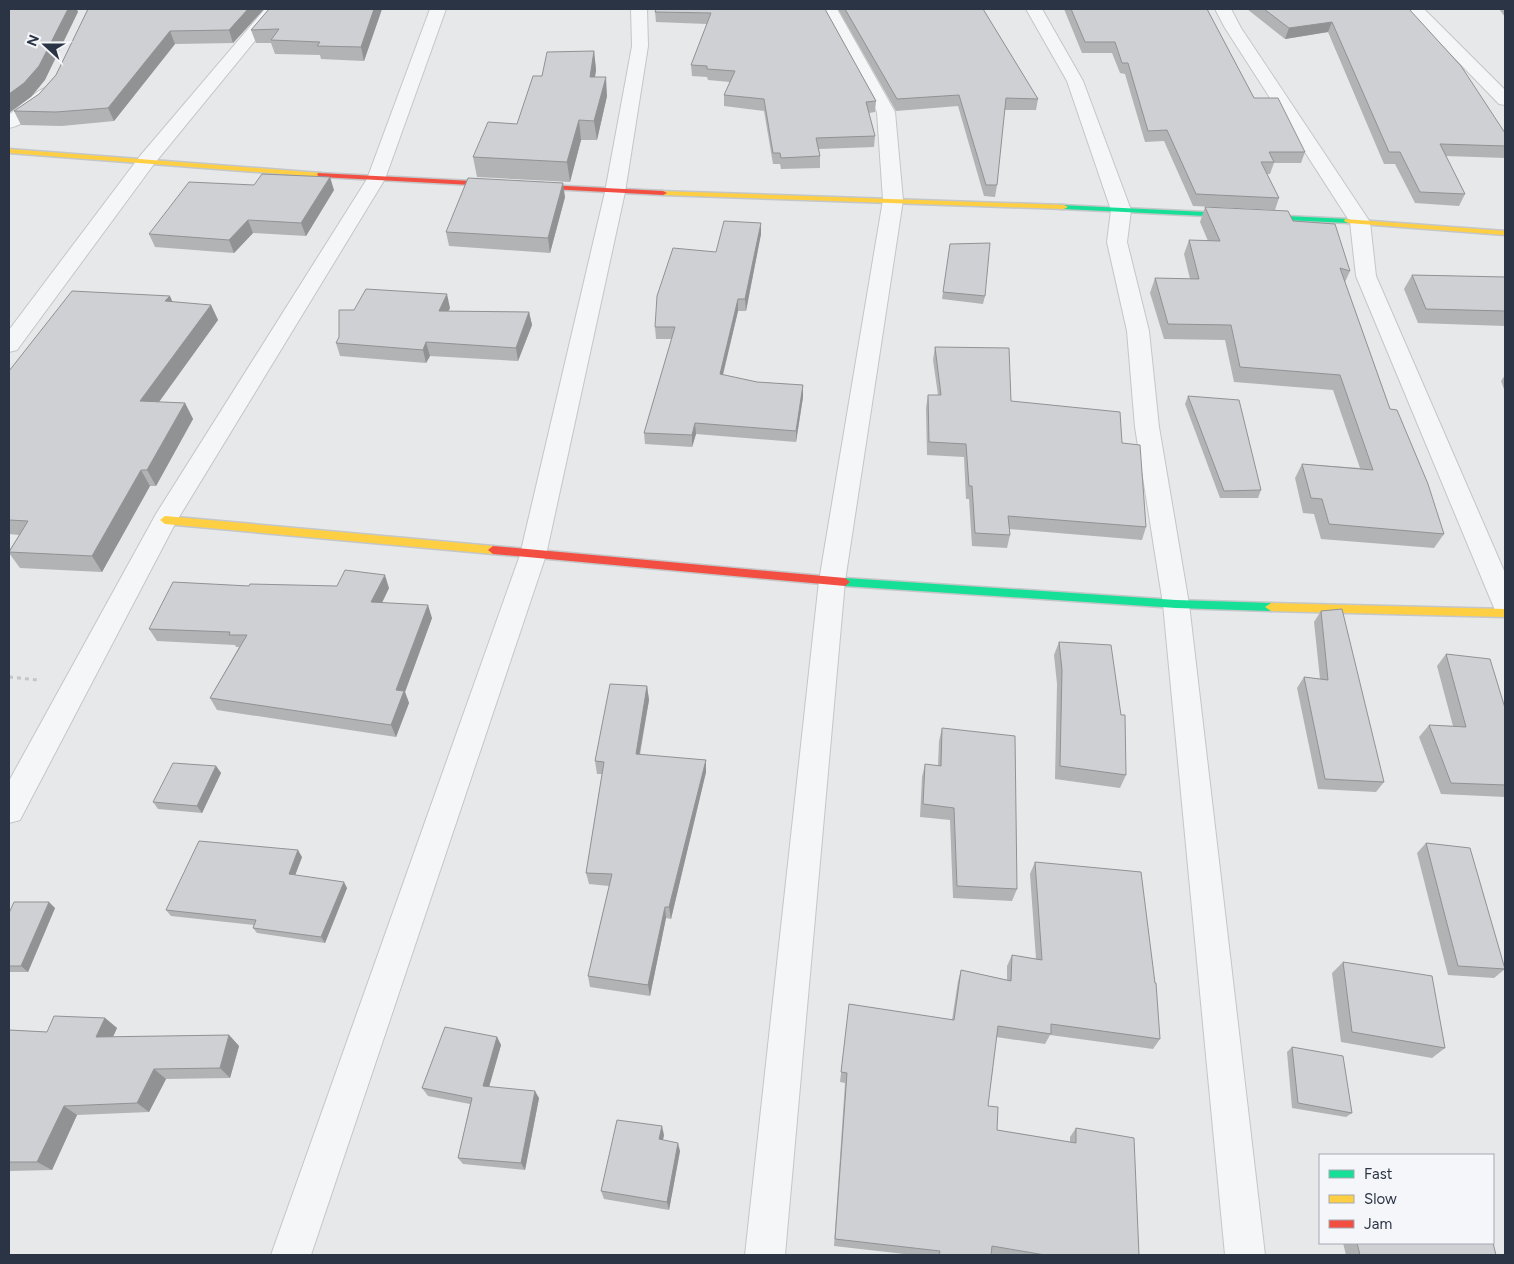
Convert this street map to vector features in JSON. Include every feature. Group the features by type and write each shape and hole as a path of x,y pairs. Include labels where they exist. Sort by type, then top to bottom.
{"street":[{"path":"9,345 147,160 272,9"},
{"path":"9,810 166,520 376,179 438,9"},
{"path":"291,1255 533,555 615,192 640,46 639,9"},
{"path":"765,1255 832,581 893,200 886,112 829,9"},
{"path":"1034,9 1075,81 1121,210 1116,242 1138,331 1147,427 1176,604 1245,1255"},
{"path":"1223,9 1233,28 1360,222 1366,276 1505,603"},
{"path":"1415,9 1505,100"},
{"path":"9,123 38,102 55,83"},
{"path":"9,151 147,160 310,176 615,192 893,200 1121,210 1360,222 1505,233"},
{"path":"166,520 832,581 1176,604 1505,613"}],"building":[{"path":"9,9 68,9 39,66 24,83 9,94"},
{"path":"88,9 248,9 229,30 170,31 108,108 56,112 14,111 39,94 56,75"},
{"path":"269,9 374,9 361,47 317,46 320,42 271,40 279,29 251,30"},
{"path":"656,9 825,9 876,101 866,102 875,136 816,138 820,156 781,158 780,153 773,153 764,99 724,95 735,71 707,69 707,66 691,65 711,13 655,12"},
{"path":"845,9 983,9 1038,99 1006,98 997,185 986,185 959,95 897,99"},
{"path":"1071,9 1207,9 1254,98 1278,98 1305,152 1269,152 1274,162 1261,162 1279,198 1196,194 1167,130 1148,131 1128,63 1122,63 1115,42 1085,42"},
{"path":"1264,9 1409,9 1461,66 1505,133 1505,146 1440,144 1465,194 1420,192 1400,152 1389,152 1332,22 1289,28"},
{"path":"594,51 590,77 606,77 594,121 579,120 567,162 473,157 488,122 517,124 533,76 542,76 547,52"},
{"path":"262,174 330,177 301,223 248,220 229,240 149,234 189,182 254,185"},
{"path":"468,178 563,183 548,238 446,232"},
{"path":"1205,207 1288,211 1293,221 1335,224 1350,271 1340,268 1390,409 1397,410 1428,484 1444,534 1329,524 1322,499 1311,498 1302,464 1373,470 1340,375 1240,367 1231,325 1168,324 1155,278 1199,279 1189,240 1220,241"},
{"path":"724,221 761,223 745,299 738,299 720,374 757,382 803,385 796,431 695,423 692,435 644,433 675,327 655,327 657,296 673,248 716,252"},
{"path":"990,243 985,296 943,292 950,244"},
{"path":"1412,275 1505,277 1505,311 1426,309"},
{"path":"366,289 447,294 439,311 529,312 516,348 426,342 423,350 336,343 339,337 339,310 354,310"},
{"path":"72,291 170,296 165,301 211,305 140,401 185,403 147,470 141,470 92,556 9,552 28,521 9,520 9,371"},
{"path":"935,347 1009,348 1011,401 1120,412 1122,443 1140,445 1146,527 1008,516 1010,535 975,533 972,486 969,486 966,444 929,442 928,395 941,395"},
{"path":"1188,396 1239,400 1261,490 1224,491"},
{"path":"345,570 385,575 371,602 428,605 396,690 404,691 391,725 210,698 247,635 229,635 230,632 149,629 173,582 249,586 250,584 337,586"},
{"path":"1342,609 1384,782 1325,779 1304,677 1328,680 1321,611"},
{"path":"1059,642 1111,645 1121,715 1125,715 1126,775 1060,766 1062,670"},
{"path":"1446,654 1490,659 1505,708 1505,785 1451,783 1429,725 1466,727"},
{"path":"610,684 647,686 636,754 706,760 669,907 665,907 648,985 588,976 612,874 586,873 604,762 595,761"},
{"path":"942,728 1015,736 1017,889 957,886 954,808 923,804 925,764 941,766"},
{"path":"173,763 216,766 197,806 153,802"},
{"path":"199,841 298,850 289,874 344,882 321,937 253,928 256,920 166,910"},
{"path":"1426,843 1470,848 1505,969 1458,966"},
{"path":"1035,862 1141,872 1156,983 1160,1039 1051,1024 1051,1034 998,1026 988,1106 998,1107 997,1130 1076,1143 1076,1128 1134,1138 1139,1255 1045,1255 992,1246 991,1255 939,1255 940,1251 835,1239 847,1073 841,1072 849,1004 954,1020 961,970 1011,981 1012,955 1042,960"},
{"path":"14,902 49,902 21,966 9,966 9,913"},
{"path":"1343,962 1432,976 1445,1048 1352,1032"},
{"path":"54,1016 105,1018 96,1037 229,1035 220,1068 154,1069 137,1103 64,1106 37,1162 9,1162 9,1030 47,1032"},
{"path":"445,1027 497,1037 483,1086 535,1091 521,1163 458,1158 472,1098 422,1088"},
{"path":"1292,1047 1343,1056 1352,1113 1298,1103"},
{"path":"617,1120 662,1126 659,1139 678,1143 667,1202 601,1191"},
{"path":"1357,1244 1493,1244 1496,1255 1360,1255"}],"traffic: fast":[{"path":"1064,207 1348,221"},
{"path":"845,582 1176,604 1271,607"}],"traffic: slow":[{"path":"9,151 321,175"},
{"path":"663,193 1064,207"},
{"path":"1348,221 1505,233"},
{"path":"165,520 493,550"},
{"path":"1271,607 1505,613"}],"traffic: jam":[{"path":"321,175 663,193"},
{"path":"493,550 845,582"}]}
